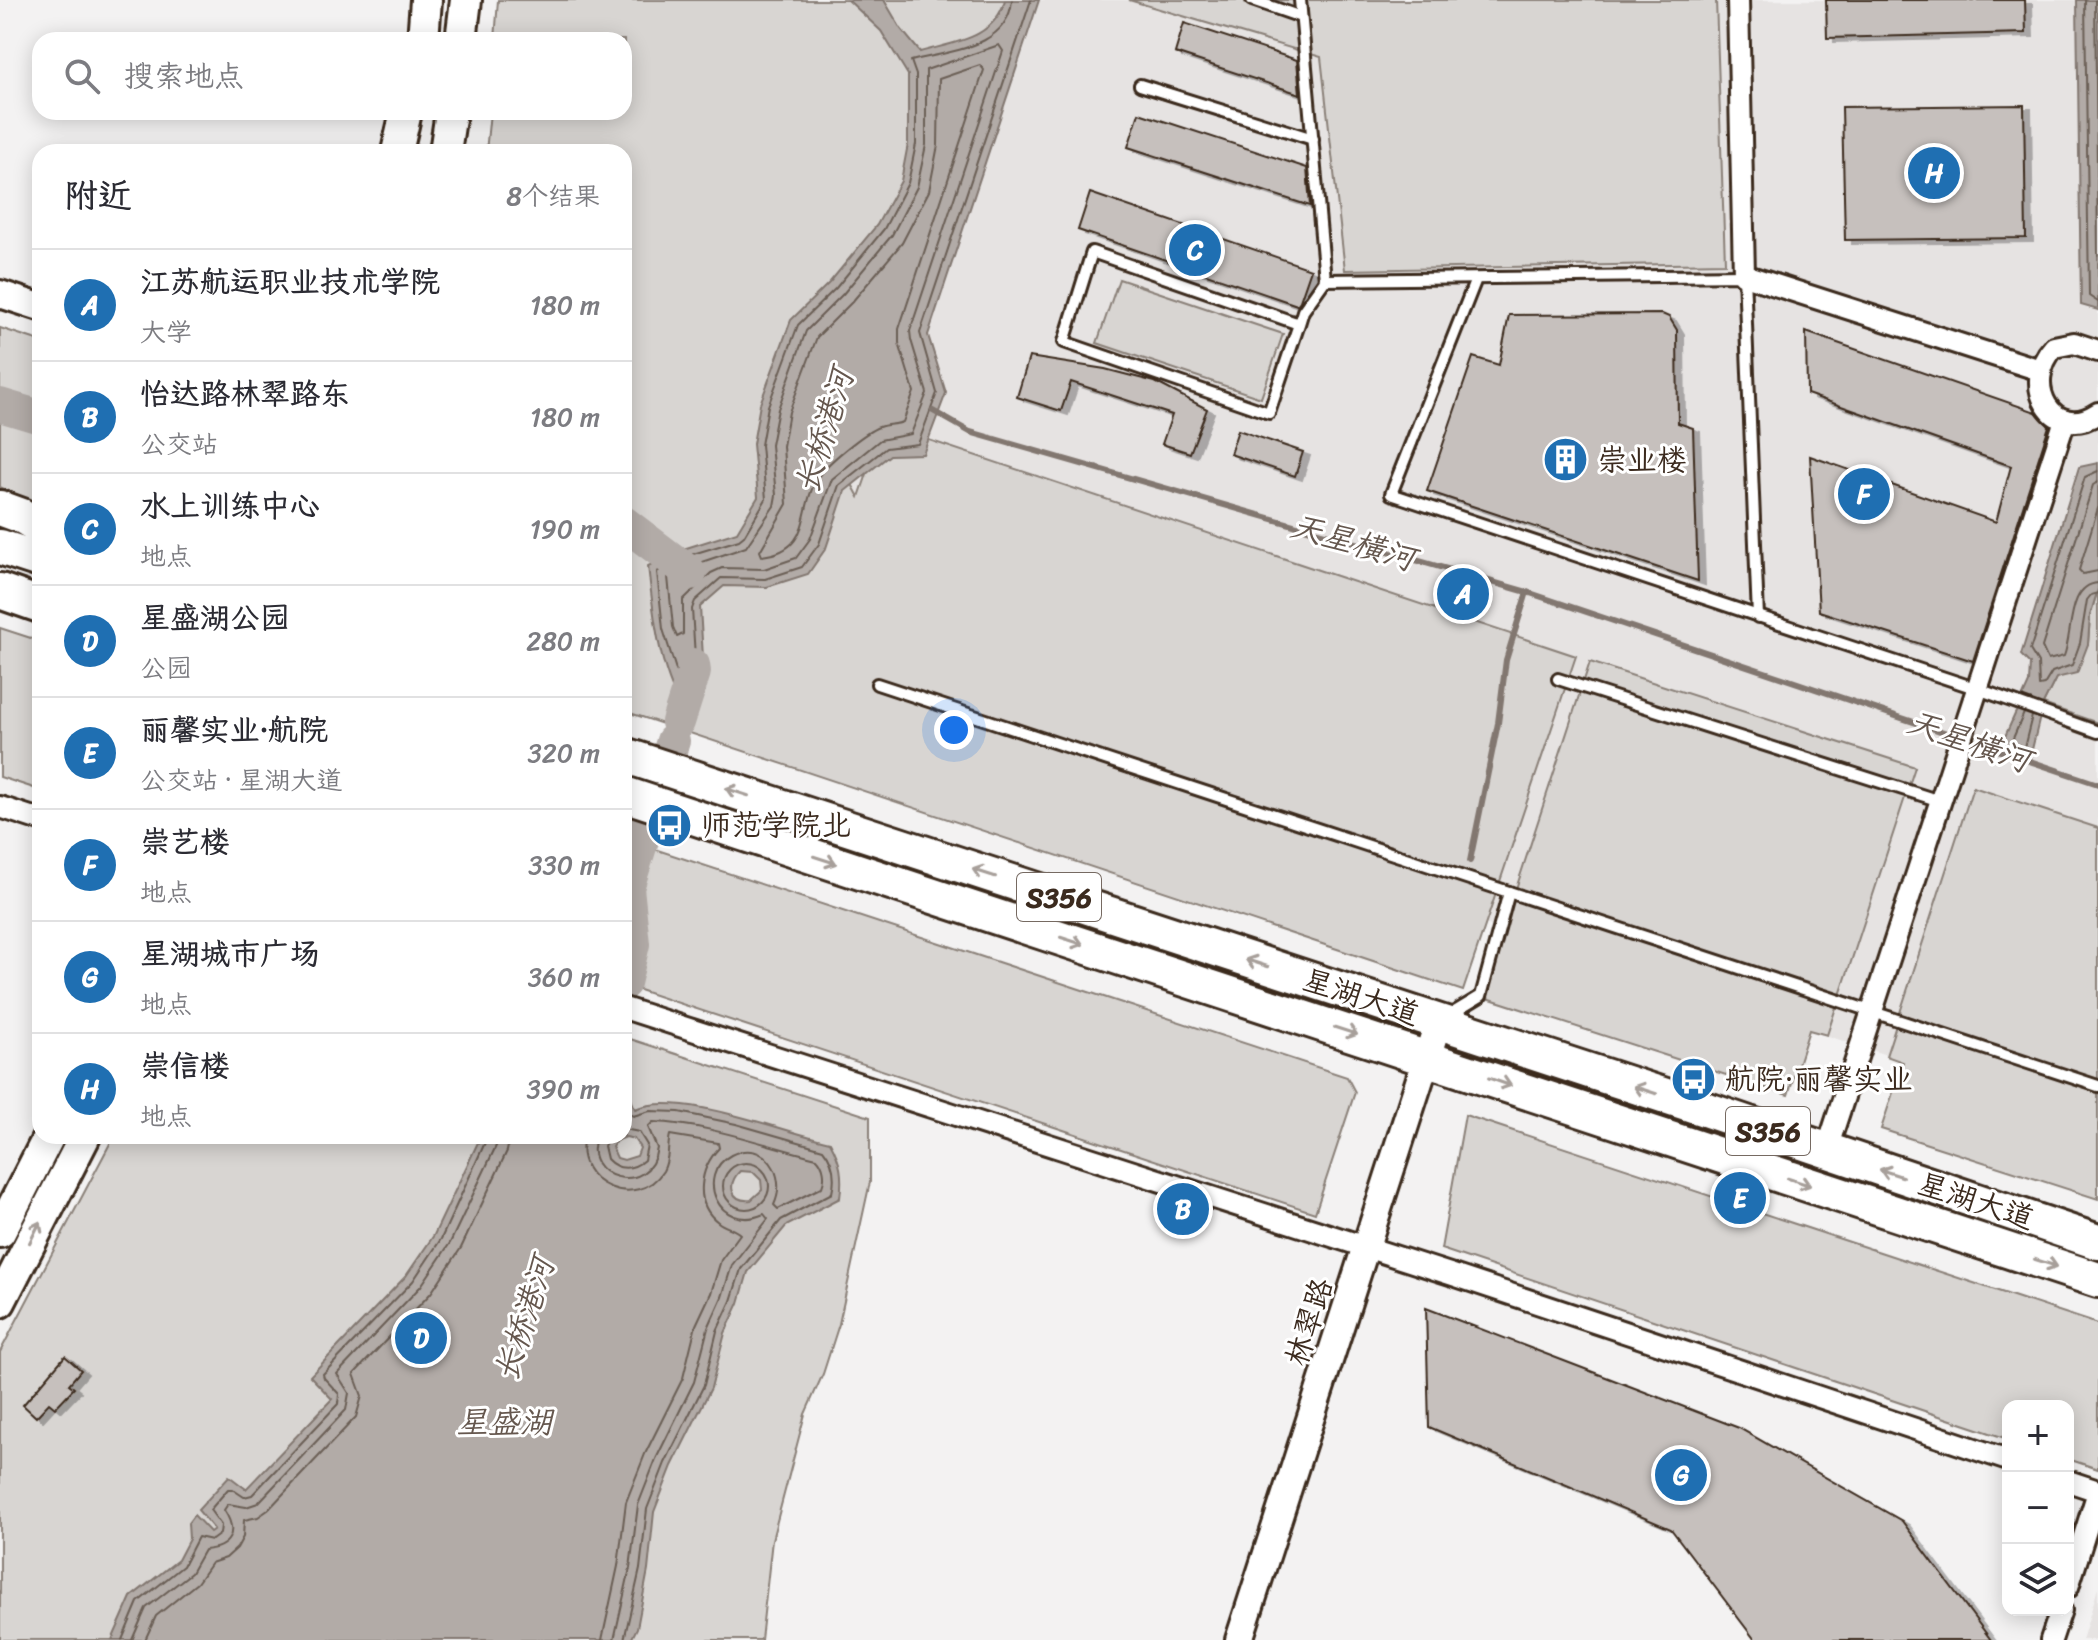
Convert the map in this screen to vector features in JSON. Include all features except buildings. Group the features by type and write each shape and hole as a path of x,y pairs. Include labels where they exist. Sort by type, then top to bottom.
{"main road":[{"path":"424,32 426,0"},
{"path":"462,32 466,0"},
{"path":"399,144 404,120"},
{"path":"446,144 450,120"},
{"path":"0,508 32,522"},
{"path":"0,547 32,557"},
{"path":"0,591 32,602"},
{"name":"星湖大道","path":"632,758 2098,1242"},
{"name":"星湖大道","path":"632,797 2098,1280"},
{"path":"0,1232 45,1144"},
{"path":"0,1302 81,1144"}],"street":[{"path":"1738,0 1744,275 2040,370"},
{"path":"0,294 32,304"},
{"path":"2098,351 2074,343 2054,347 2040,370 2040,390 2047,407 2065,420 2091,417 2098,413"},
{"path":"1826,1152 2065,420"},
{"path":"0,807 32,817"},
{"path":"632,1011 1367,1247 2002,1458"},
{"name":"林翠路","path":"1239,1640 1438,1023"},
{"path":"2074,1483 2098,1492 2074,1568"},
{"path":"2051,1640 2059,1616"}],"lane":[{"path":"1252,0 1301,17"},
{"path":"1299,324 1092,252 1064,342 1269,413 1299,324 1303,311 1325,280 1300,0"},
{"path":"1140,85 1313,139"},
{"path":"1325,280 1744,275 1758,617"},
{"path":"1476,279 1391,494 1978,689 2098,732"},
{"path":"1558,679 1940,801"},
{"path":"877,684 2098,1086"},
{"path":"1438,1023 1481,996 1509,892"}],"shaded area":[{"path":"498,0 1013,0 819,424 859,497 884,425 1576,656 1463,991 632,714 632,144 487,144 489,120 632,120 632,32 496,32"},
{"path":"1013,0 2098,0 2098,1124 1485,924 795,691 819,424"},
{"path":"1129,0 1716,0 1725,263 1345,270 1321,57"},
{"path":"1119,279 1283,334 1261,398 1097,343"},
{"path":"0,328 32,338 32,503 0,487"},
{"path":"2098,589 2098,723 2043,704 2056,678 2088,644 2090,616"},
{"path":"0,628 32,638 32,787 0,777"},
{"path":"1590,662 1915,767 1827,1035 1809,1030 1788,1095 1481,996"},
{"path":"1973,787 2098,828 2098,1199 1881,1129 1903,1062 1886,1056"},
{"path":"632,842 1347,1077 1355,1092 1315,1213 632,988"},
{"path":"632,1040 870,1117 870,1182 839,1324 823,1374 805,1414 772,1540 761,1640 0,1640 0,1352 110,1144 632,1144"},
{"path":"1465,1115 2098,1324 2098,1469 2074,1461 2074,1400 2002,1400 2002,1437 1441,1249"},
{"path":"2098,1588 2098,1640 2082,1640"}],"water":[{"path":"848,0 884,0 901,29 920,52 972,37 982,31 1000,13 1005,0 1039,0 928,335 946,393 923,454 890,455 845,491 826,548 808,574 767,587 724,586 700,607 704,674 689,720 664,665 648,566 680,550 737,532 758,497 753,444 760,404 791,320 830,282 877,225 901,181 908,144 908,75 881,31"},
{"path":"2077,0 2098,0 2098,310 2081,305"},
{"path":"2098,463 2098,589 2090,616 2088,644 2077,673 2056,678 2043,704 2029,762 1998,752 2029,683 2030,664 2021,655 2079,467"},
{"name":"星盛湖","path":"632,1102 635,1109 655,1105 704,1108 830,1142 839,1163 840,1198 786,1226 748,1272 739,1303 725,1333 711,1388 672,1466 654,1512 648,1570 637,1628 631,1640 112,1640 131,1597 178,1560 189,1539 188,1523 194,1515 210,1532 214,1529 198,1510 229,1476 246,1489 332,1399 310,1376 406,1276 434,1235 477,1144 614,1144 612,1147 617,1158 624,1160 637,1156 640,1148 632,1138","holes":["740,1171 753,1172 761,1180 762,1190 751,1200 739,1198 733,1191 733,1181"]}],"waterway":[{"name":"天星横河","path":"0,405 32,415"},
{"name":"天星横河","path":"933,411 970,432 1527,592 2098,784"},
{"name":"天星横河","path":"632,529 690,573"},
{"path":"1470,861 1498,723 1506,660 1527,592"},
{"name":"长桥港河","path":"678,722 694,672 693,665"},
{"name":"长桥港河","path":"632,872 673,741"},
{"name":"长桥港河","path":"632,935 632,948"}],"place":[{"name":"崇信楼","path":"1934,173"},
{"name":"水上训练中心","path":"1195,250"},
{"name":"崇业楼","path":"1566,460"},
{"name":"崇艺楼","path":"1864,494"},
{"name":"江苏航运职业技术学院","path":"1463,594"},
{"name":"师范学院北","path":"670,825"},
{"name":"航院·丽馨实业","path":"1694,1079"},
{"name":"丽馨实业·航院","path":"1740,1198"},
{"name":"怡达路林翠路东","path":"1183,1209"},
{"name":"星盛湖公园","path":"421,1338"},
{"name":"星湖城市广场","path":"1681,1475"}]}
